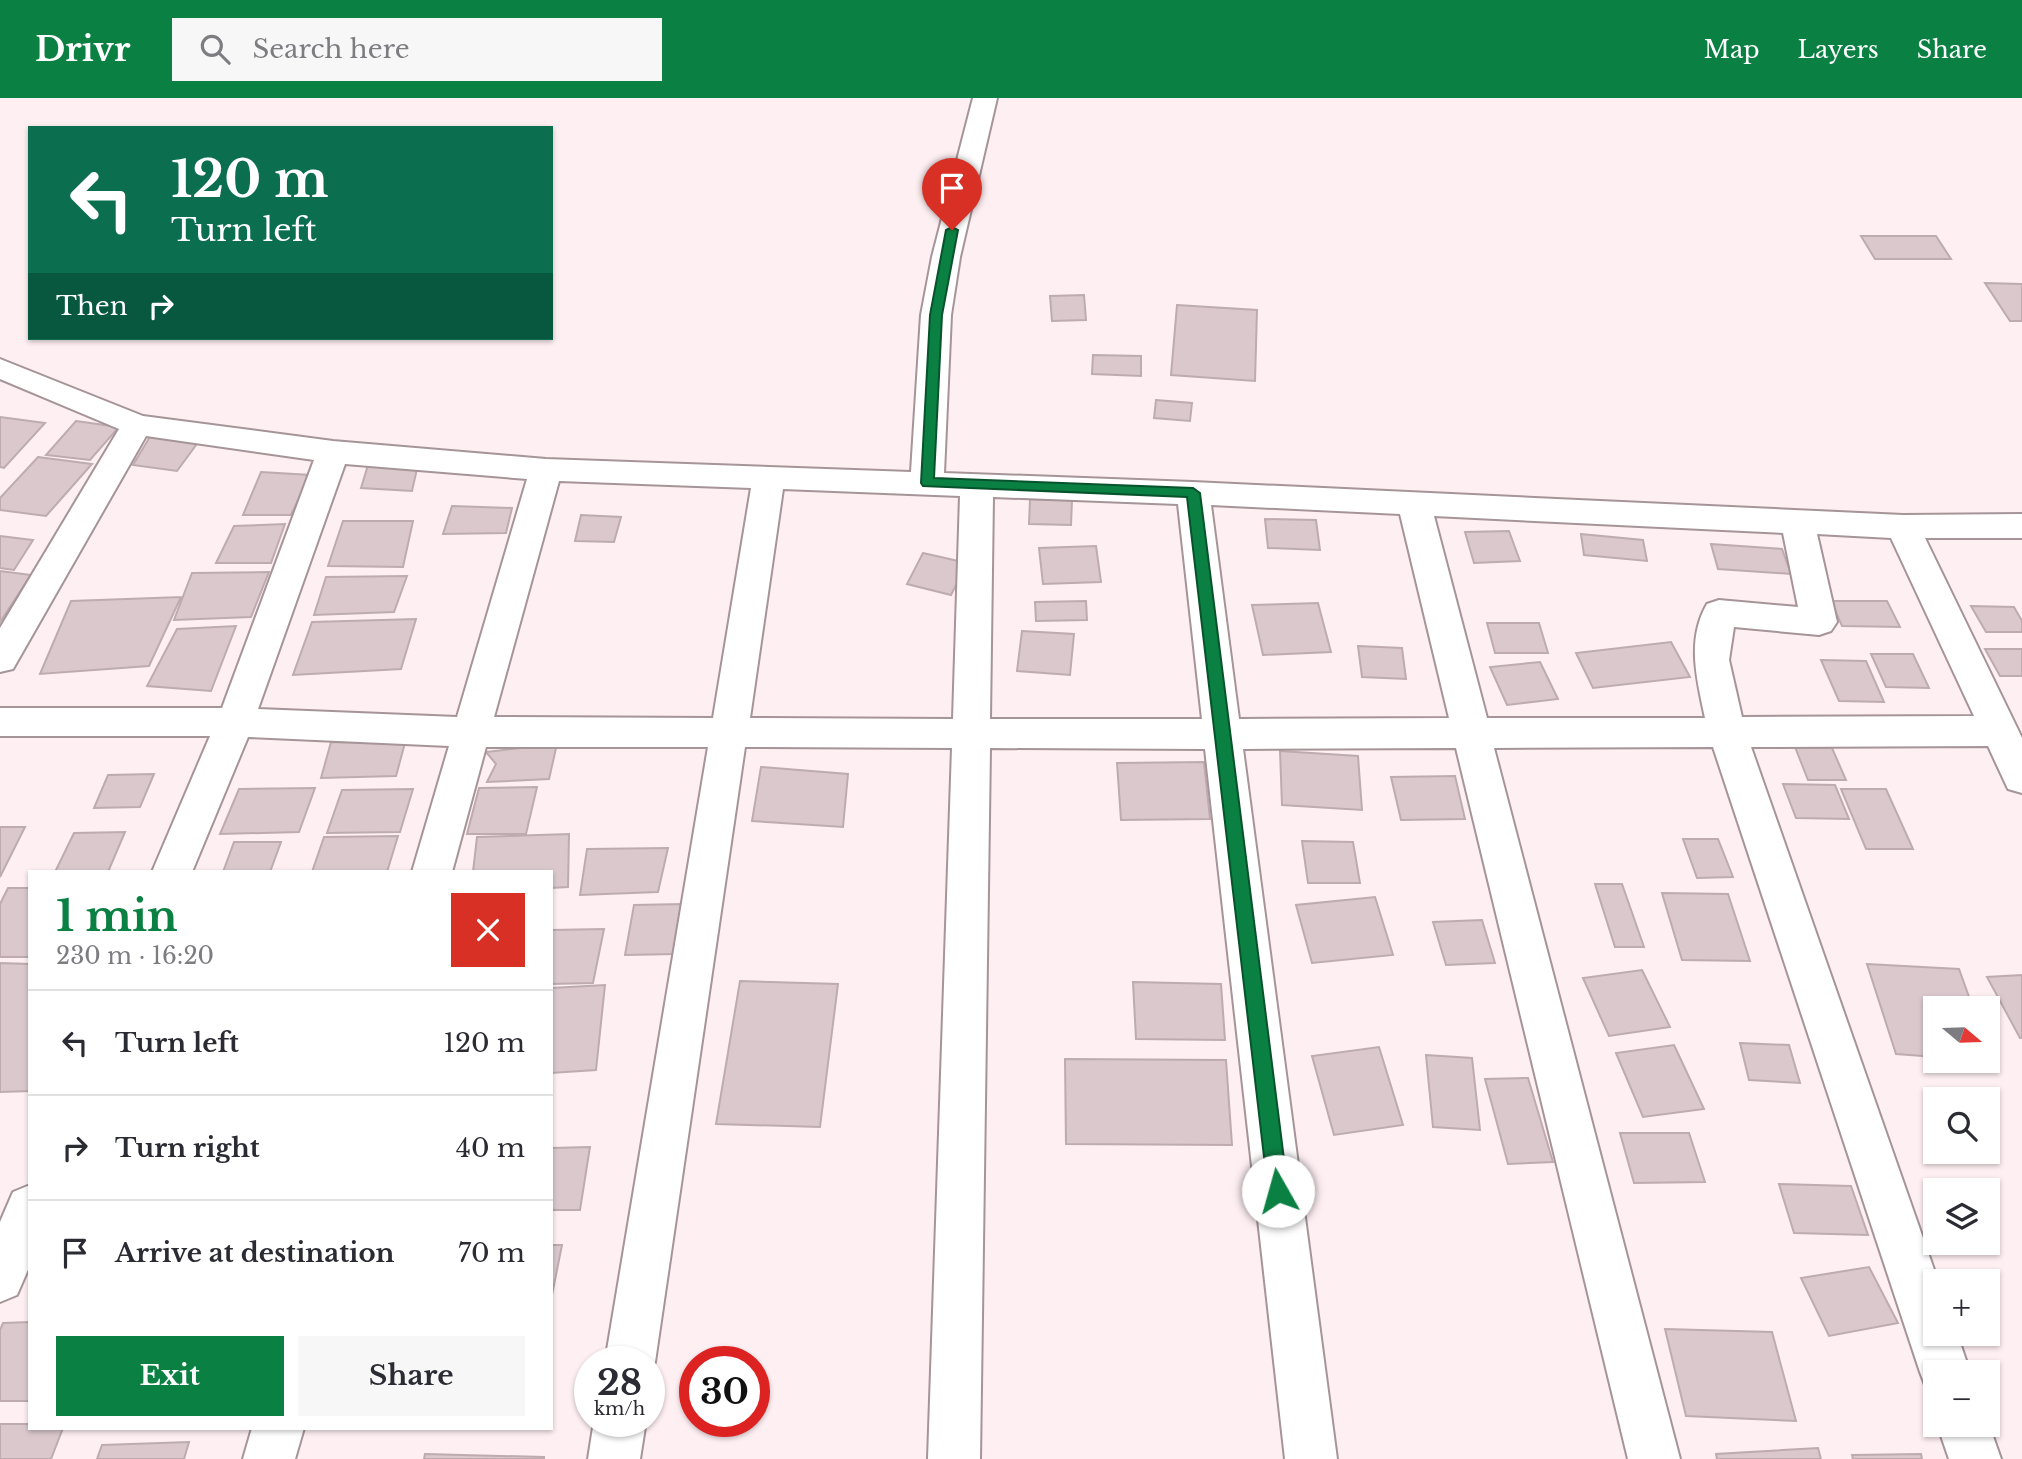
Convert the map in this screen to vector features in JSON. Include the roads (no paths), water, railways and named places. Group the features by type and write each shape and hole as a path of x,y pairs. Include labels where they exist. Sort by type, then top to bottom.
{"street":[{"path":"927,483 936,315 946,257 985,98"},
{"path":"0,368 137,425 333,452 546,470 1193,493 1798,523 1903,527 2022,527"},
{"path":"0,659 137,425"},
{"path":"173,870 235,722 333,452"},
{"path":"433,870 546,470"},
{"path":"633,1346 769,477"},
{"path":"954,1459 977,485"},
{"path":"1193,493 1311,1459"},
{"path":"1414,504 1654,1459"},
{"path":"1798,523 1819,622 1719,613 1711,660 1727,733 1941,1360"},
{"path":"1903,527 2022,778"},
{"path":"0,722 235,722 471,732 1472,734 2000,731"},
{"path":"0,1278 28,1213"},
{"path":"269,1459 277,1430"},
{"path":"614,1459 617,1437"},
{"path":"1967,1437 1975,1459"}]}
